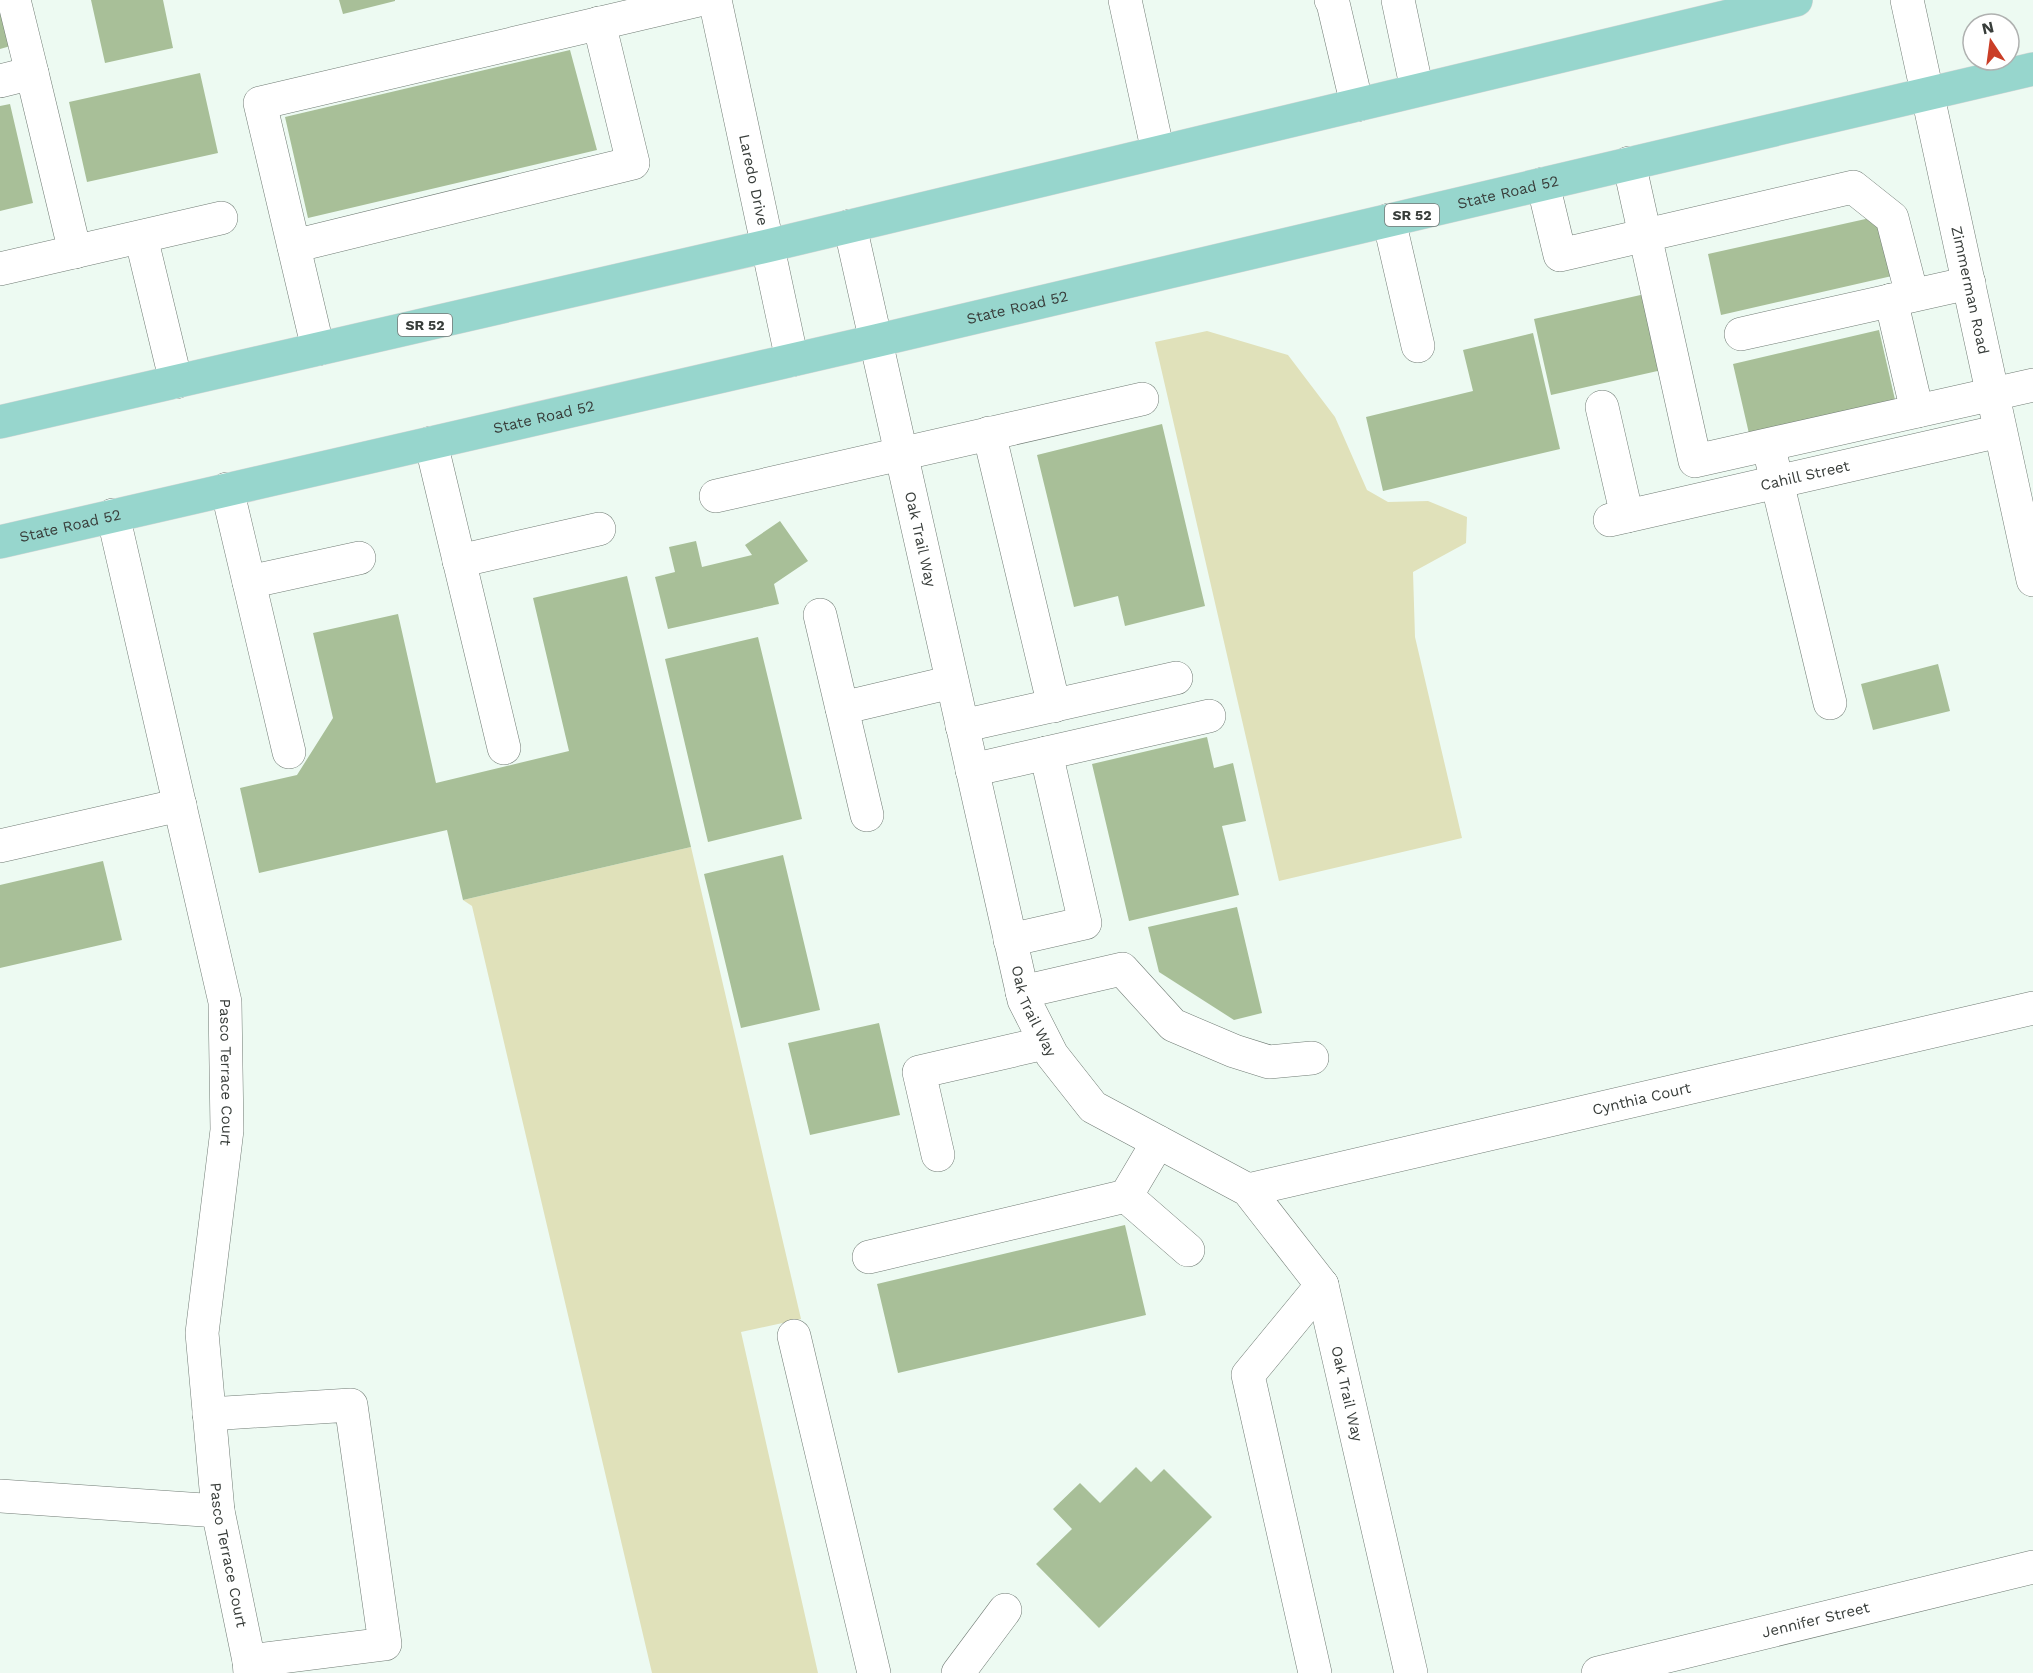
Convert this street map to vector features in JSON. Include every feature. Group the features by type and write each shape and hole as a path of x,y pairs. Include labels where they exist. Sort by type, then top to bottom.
{"main road":[{"name":"SR 52","path":"0,422 767,246 1796,0"},
{"name":"State Road 52","path":"0,542 875,341 2033,69"}],"street":[{"path":"14,0 75,252"},
{"path":"318,349 260,103 699,0"},
{"name":"Laredo Drive","path":"715,0 792,360"},
{"path":"1125,0 1158,152"},
{"path":"1398,0 1417,90"},
{"name":"Zimmerman Road","path":"1907,0 2033,580"},
{"path":"1336,1 1357,105"},
{"path":"294,246 633,164 600,23"},
{"path":"0,81 32,73"},
{"path":"1629,163 1695,461 2033,385"},
{"path":"1543,184 1560,255 1853,187 1892,218 1917,411"},
{"path":"0,269 220,218"},
{"path":"1389,220 1418,346"},
{"name":"Oak Trail Way","path":"850,226 1024,1000 1052,1055 1093,1107 1248,1190 1322,1285 1411,1673"},
{"path":"141,237 176,382"},
{"path":"1741,334 1969,282"},
{"path":"716,496 1142,399"},
{"name":"Cahill Street","path":"1602,407 1619,518 2000,431"},
{"path":"989,434 1054,706"},
{"path":"431,442 504,748"},
{"path":"1768,445 1830,703"},
{"path":"227,489 289,752"},
{"name":"Pasco Terrace Court","path":"113,515 225,1002 227,1130 202,1333 218,1511 249,1667"},
{"path":"459,561 599,529"},
{"path":"249,582 359,558"},
{"path":"820,615 867,815"},
{"path":"962,726 1176,678"},
{"path":"842,708 952,682"},
{"path":"972,770 1209,716"},
{"path":"1010,940 1085,923 1046,753"},
{"path":"0,846 180,805"},
{"path":"1022,992 1122,969 1173,1025 1234,1051 1269,1062 1312,1058"},
{"name":"Cynthia Court","path":"1248,1190 2033,1008"},
{"path":"938,1155 919,1072 1046,1043"},
{"path":"869,1257 1126,1196 1158,1142"},
{"path":"1126,1196 1188,1250"},
{"path":"1315,1673 1248,1375 1322,1285"},
{"path":"794,1336 874,1673"},
{"path":"209,1413 351,1405 385,1644 249,1667"},
{"path":"0,1496 218,1511"},
{"name":"Jennifer Street","path":"1598,1673 2033,1567"},
{"path":"958,1673 1005,1610"}],"green space":[{"path":"1207,331 1288,355 1335,417 1367,490 1388,502 1428,501 1467,517 1466,543 1413,572 1415,637 1462,838 1279,881 1155,342"},
{"path":"691,847 801,1319 741,1332 818,1673 652,1673 472,906 463,900"}],"building":[{"path":"0,0 14,45 0,49"},
{"path":"91,0 163,0 173,48 105,63"},
{"path":"339,0 395,0 395,1 343,14"},
{"path":"570,50 597,150 308,218 285,117"},
{"path":"200,73 218,153 87,182 69,102"},
{"path":"10,104 33,203 0,211 0,106"},
{"path":"1879,216 1892,276 1721,315 1708,254"},
{"path":"1645,294 1662,370 1551,395 1534,319"},
{"path":"1879,330 1896,404 1750,438 1733,364"},
{"path":"1533,333 1560,449 1383,491 1366,417 1473,391 1463,350"},
{"path":"1162,424 1205,606 1125,626 1118,596 1074,607 1037,455"},
{"path":"780,521 808,561 774,584 779,604 668,629 655,577 675,572 669,547 696,541 702,567 752,555 745,545"},
{"path":"627,576 691,847 463,900 447,830 259,873 240,788 297,775 333,718 313,633 398,614 436,783 569,751 533,598"},
{"path":"758,637 802,819 708,842 665,659"},
{"path":"1938,664 1950,711 1873,730 1861,684"},
{"path":"1207,737 1214,768 1233,763 1246,821 1222,826 1239,895 1129,921 1092,764"},
{"path":"783,855 820,1010 741,1028 704,874"},
{"path":"103,861 122,940 0,968 0,885"},
{"path":"1237,907 1262,1013 1234,1020 1159,972 1148,927"},
{"path":"879,1023 900,1115 810,1135 788,1043"},
{"path":"1125,1225 1146,1315 898,1373 877,1284"},
{"path":"1136,1467 1151,1482 1164,1469 1212,1517 1099,1628 1036,1564 1072,1529 1053,1509 1080,1483 1100,1503"}]}
